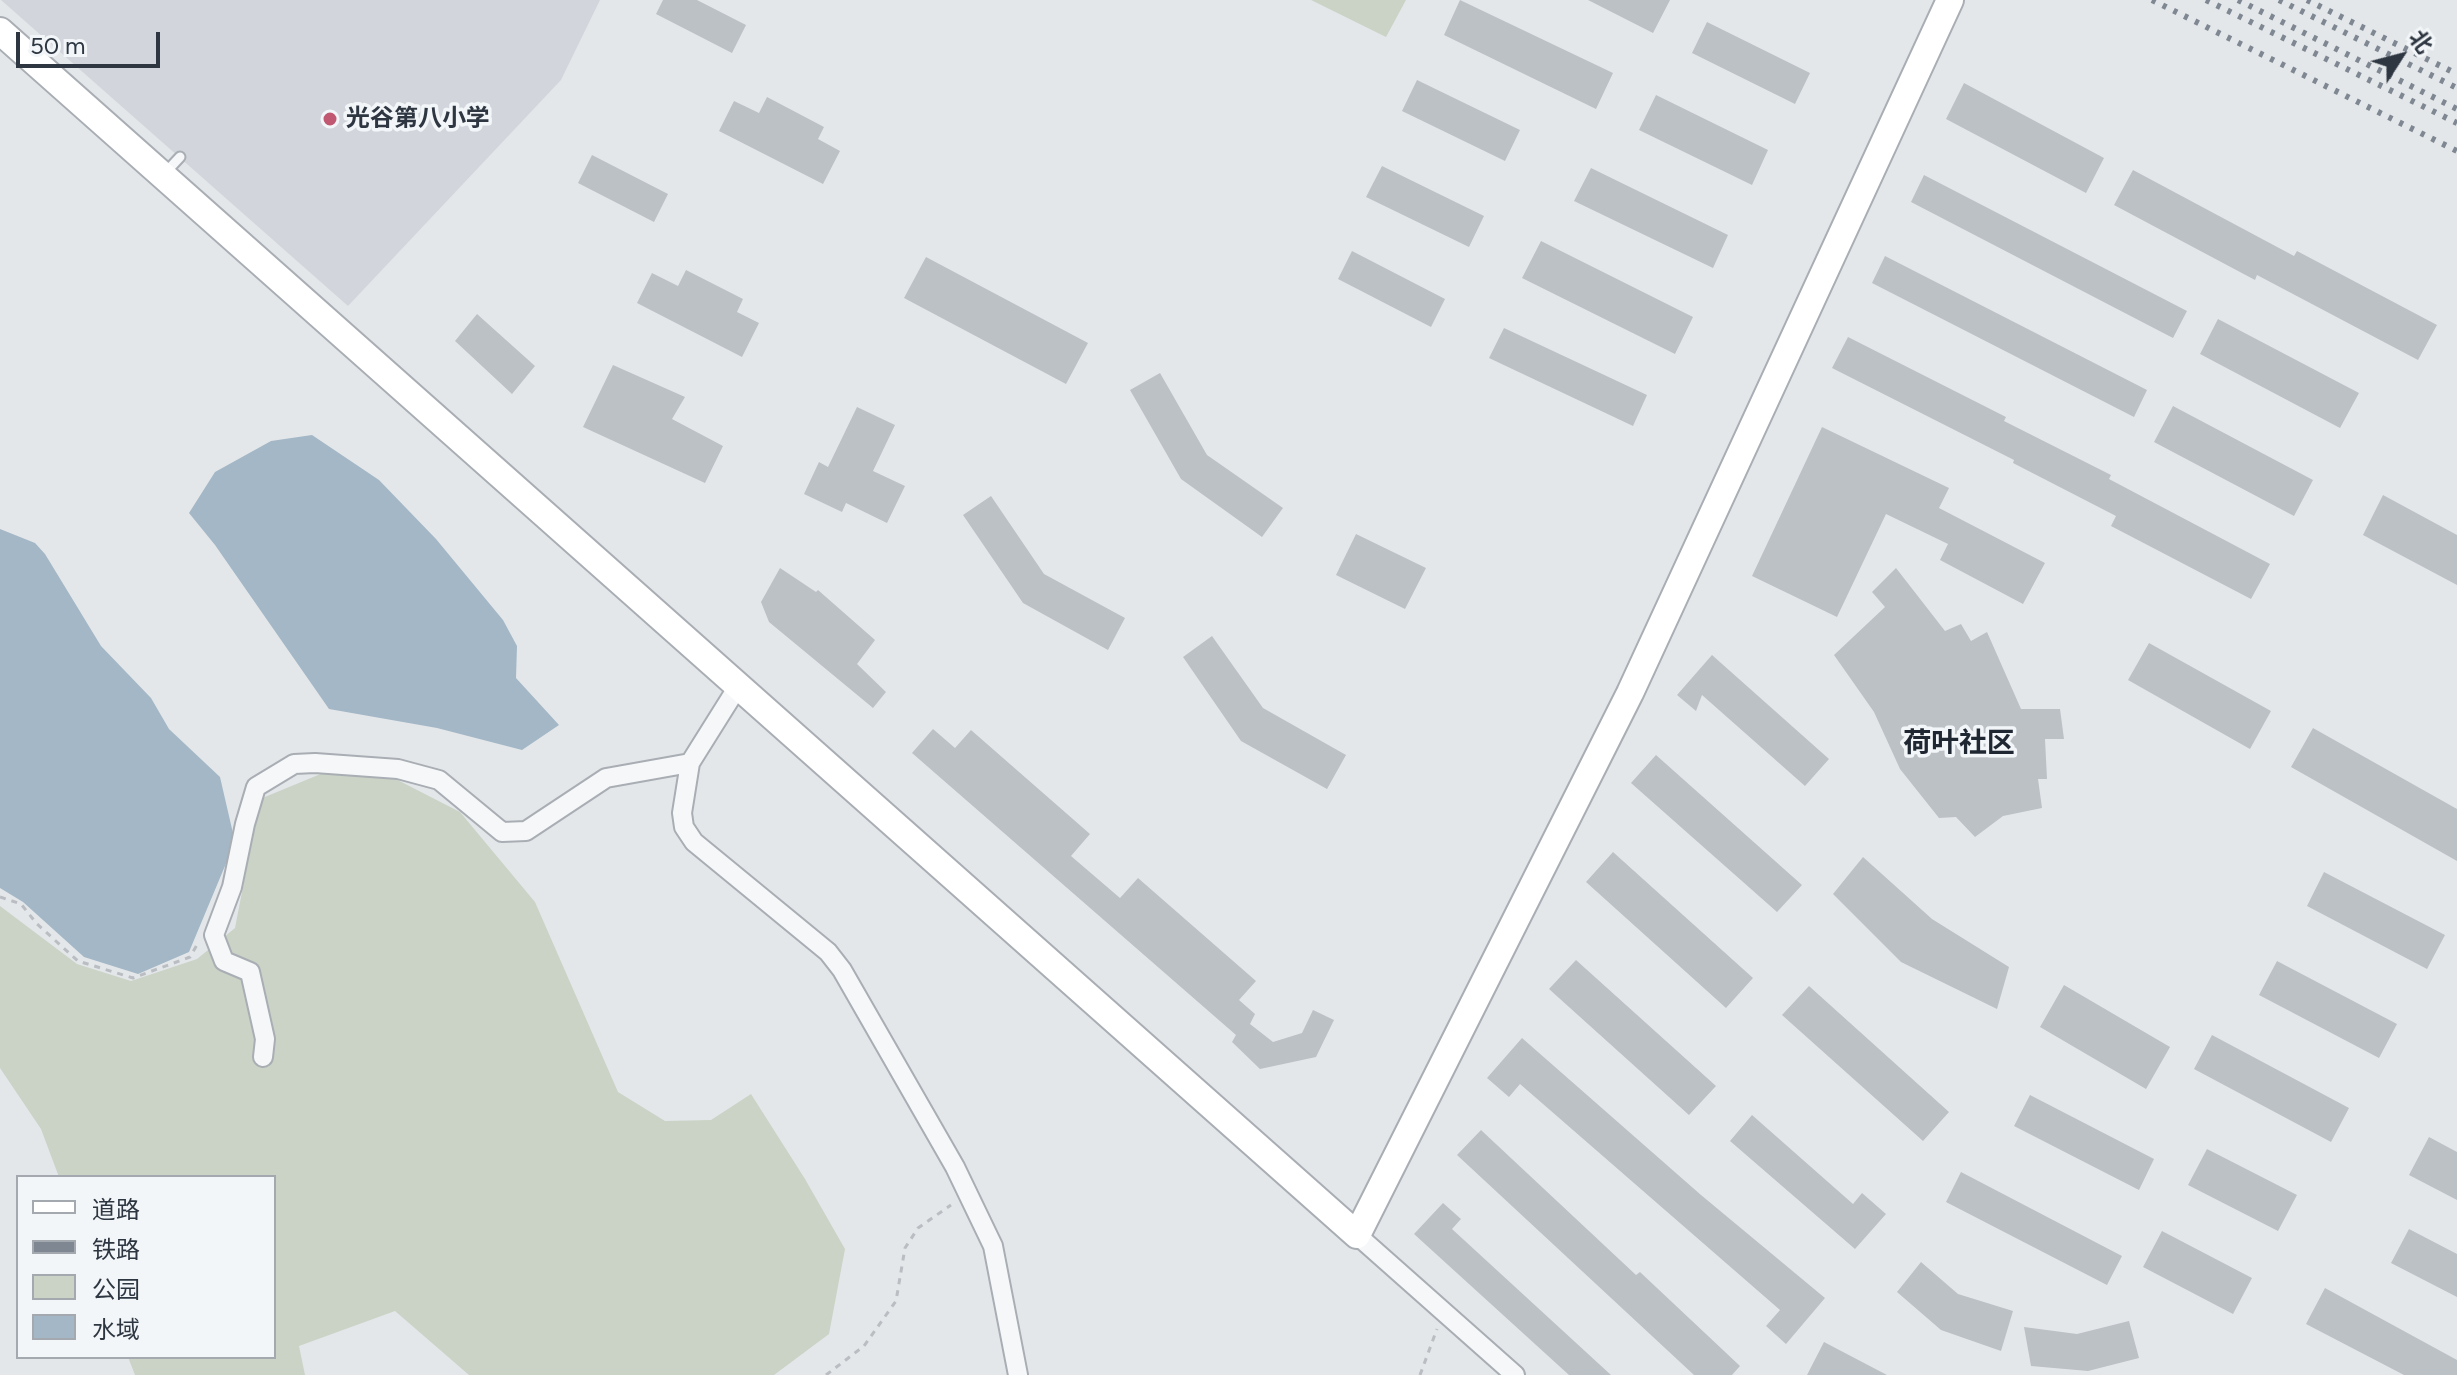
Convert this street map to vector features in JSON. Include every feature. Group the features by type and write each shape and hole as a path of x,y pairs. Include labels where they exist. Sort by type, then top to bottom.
{"main road":[{"path":"0,31 171,167 737,688 1357,1235 1630,693 1950,0"}],"street":[{"path":"737,688 690,763 682,813 684,827 694,842 828,952 842,970 955,1167 993,1246 1018,1375"},
{"path":"263,1057 265,1039 250,972 224,961 214,935 232,887 256,787 294,764 398,769 439,780 502,832 526,831 606,778 690,763"},
{"path":"1357,1235 1515,1375"}],"path":[{"path":"0,897 21,904 37,924 78,961 133,978 190,957 203,930"},
{"path":"826,1375 864,1346 896,1301 905,1248 918,1228 968,1193"},
{"path":"1420,1375 1445,1311"}],"shaded area":[{"name":"光谷第八小学","path":"1,0 600,0 561,80 348,306"}],"green space":[{"path":"1311,0 1406,0 1386,37"},
{"path":"382,772 460,812 535,902 618,1092 665,1121 711,1120 751,1094 845,1249 829,1334 774,1375 469,1375 395,1311 299,1346 305,1375 135,1375 129,1359 276,1359 276,1175 58,1175 41,1129 0,1068 0,906 77,964 131,981 197,959 235,928 260,799 323,773"}],"water":[{"path":"312,435 379,480 436,539 503,620 517,646 516,678 559,725 522,750 437,728 329,709 215,545 189,513 215,472 271,441"},
{"path":"0,529 35,543 45,554 101,646 151,698 169,729 220,777 235,842 189,952 138,974 84,957 23,902 0,888"}],"building":[{"path":"663,0 697,0 746,25 732,53 656,14"},
{"path":"1460,0 1613,73 1596,109 1444,35"},
{"path":"1588,0 1670,0 1653,33"},
{"path":"1707,22 1810,73 1795,104 1692,53"},
{"path":"1417,80 1520,130 1505,161 1402,111"},
{"path":"1964,83 2104,158 2086,193 1946,119"},
{"path":"1656,95 1768,150 1752,185 1639,130"},
{"path":"767,97 824,127 818,139 840,151 823,184 719,131 734,101 759,113"},
{"path":"592,155 668,194 654,222 578,183"},
{"path":"1382,166 1484,216 1469,247 1366,197"},
{"path":"1591,168 1728,235 1713,268 1574,201"},
{"path":"2133,170 2294,256 2297,251 2437,325 2418,360 2257,275 2255,280 2114,205"},
{"path":"1924,175 2187,311 2173,338 1911,202"},
{"path":"1541,241 1693,317 1675,354 1522,278"},
{"path":"1352,251 1445,299 1431,327 1338,279"},
{"path":"1885,256 2147,390 2134,417 1872,283"},
{"path":"926,257 1088,343 1066,384 904,298"},
{"path":"686,270 743,299 737,312 759,323 742,357 637,303 652,273 678,286"},
{"path":"477,314 535,366 512,394 455,341"},
{"path":"2218,319 2359,393 2340,428 2200,354"},
{"path":"1504,328 1647,395 1633,426 1489,358"},
{"path":"1848,337 2006,417 2004,421 2111,475 2109,479 2270,564 2251,599 2111,526 2116,516 2013,463 2014,460 1832,368"},
{"path":"613,365 685,397 672,419 723,446 705,483 583,427"},
{"path":"1160,373 1207,455 1283,508 1262,537 1181,479 1130,390"},
{"path":"2173,406 2313,480 2294,516 2154,442"},
{"path":"857,407 895,425 873,471 905,486 887,523 846,503 842,512 804,494 819,462 828,467"},
{"path":"1822,427 1949,488 1939,508 2045,563 2023,604 1940,560 1948,544 1886,514 1837,617 1752,576"},
{"path":"2383,495 2457,535 2457,585 2363,535"},
{"path":"991,496 1044,574 1125,618 1108,650 1023,603 963,515"},
{"path":"1356,534 1426,568 1405,609 1336,575"},
{"path":"780,568 816,592 818,590 875,640 857,664 886,692 873,708 769,622 761,602"},
{"path":"1896,568 1945,631 1961,624 1971,641 1987,632 2021,709 2060,709 2064,739 2045,739 2047,779 2038,779 2042,808 2003,816 1975,837 1956,817 1939,818 1900,769 1874,712 1834,655 1885,607 1872,592"},
{"path":"1212,636 1263,708 1346,755 1327,789 1241,741 1183,657"},
{"path":"2149,643 2271,711 2250,749 2128,680"},
{"path":"1712,655 1829,759 1805,786 1702,695 1696,711 1677,695"},
{"path":"2313,728 2457,809 2457,861 2291,767"},
{"path":"933,729 955,748 971,730 1090,834 1071,856 1120,898 1138,878 1256,981 1239,1000 1255,1014 1250,1024 1273,1042 1302,1033 1313,1010 1334,1020 1316,1057 1260,1069 1232,1042 1236,1035 912,753"},
{"path":"1656,755 1802,885 1777,912 1631,783"},
{"path":"1613,852 1753,978 1726,1008 1586,882"},
{"path":"1863,857 1932,919 2009,967 1997,1009 1901,962 1833,894"},
{"path":"2324,872 2445,935 2427,969 2307,906"},
{"path":"1576,960 1716,1086 1689,1115 1549,989"},
{"path":"2277,961 2397,1024 2379,1058 2259,995"},
{"path":"2064,985 2170,1047 2146,1089 2040,1027"},
{"path":"1809,986 1949,1112 1923,1141 1782,1015"},
{"path":"2212,1035 2349,1108 2331,1142 2194,1069"},
{"path":"1522,1038 1701,1195 1825,1298 1786,1344 1766,1326 1780,1310 1520,1084 1509,1097 1487,1078"},
{"path":"2030,1095 2154,1159 2139,1190 2014,1126"},
{"path":"1752,1115 1853,1204 1862,1193 1886,1214 1855,1249 1730,1141"},
{"path":"1481,1130 1636,1275 1640,1272 1740,1366 1732,1375 1694,1375 1457,1155"},
{"path":"2429,1137 2457,1152 2457,1200 2409,1175"},
{"path":"2207,1149 2297,1195 2278,1231 2188,1185"},
{"path":"1961,1172 2122,1256 2107,1285 1946,1202"},
{"path":"1443,1203 1461,1219 1452,1229 1611,1375 1569,1375 1414,1234"},
{"path":"2409,1229 2457,1254 2457,1297 2391,1263"},
{"path":"2162,1231 2252,1278 2233,1314 2143,1267"},
{"path":"1921,1262 1958,1294 2013,1311 2001,1351 1941,1330 1897,1292"},
{"path":"2325,1288 2457,1360 2457,1375 2404,1375 2306,1324"},
{"path":"2129,1321 2139,1358 2088,1371 2031,1366 2024,1327 2077,1334"},
{"path":"1824,1342 1887,1375 1807,1375"}],"railway":[{"path":"2152,0 2457,151"},
{"path":"2206,0 2457,123"},
{"path":"2238,0 2457,109"},
{"path":"2279,0 2457,88"},
{"path":"2307,0 2457,74"}],"place":[{"name":"光谷第八小学","path":"330,119"}],"district":[{"name":"荷叶社区","path":"1959,744"}]}
